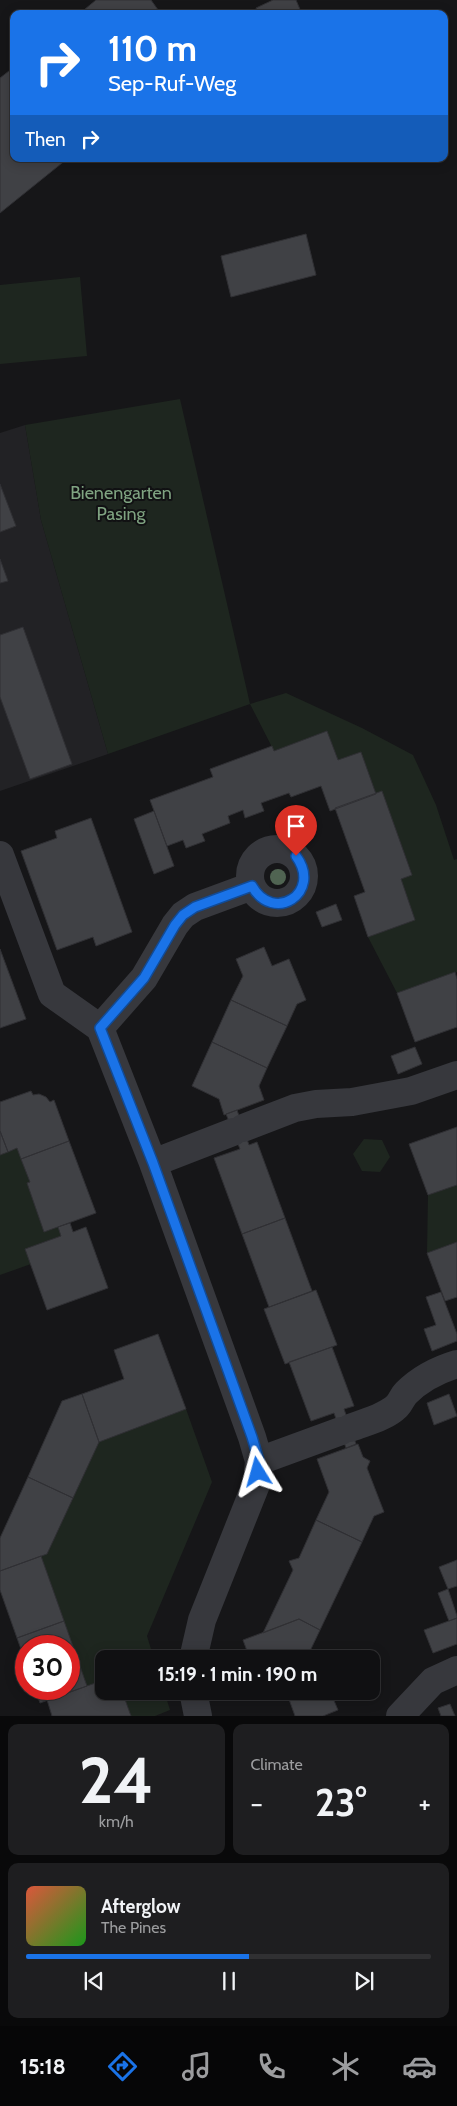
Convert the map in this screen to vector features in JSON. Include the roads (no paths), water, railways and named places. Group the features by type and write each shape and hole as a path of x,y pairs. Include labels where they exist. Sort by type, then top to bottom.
{"street":[{"path":"0,855 52,994 100,1028 153,1163 259,1461 257,1482 202,1620 195,1650"},
{"path":"100,1028 144,978 175,925 183,915 195,907 252,886"},
{"path":"153,1163 295,1108 316,1104 352,1102 411,1091 457,1075"},
{"path":"259,1461 384,1415 397,1406 405,1394 421,1380 437,1370 457,1364"},
{"path":"400,1716 423,1689 433,1681 457,1670"},
{"path":"195,1700 198,1716"}],"park label":[{"name":"Bienengarten Pasing","path":"121,503"}]}
